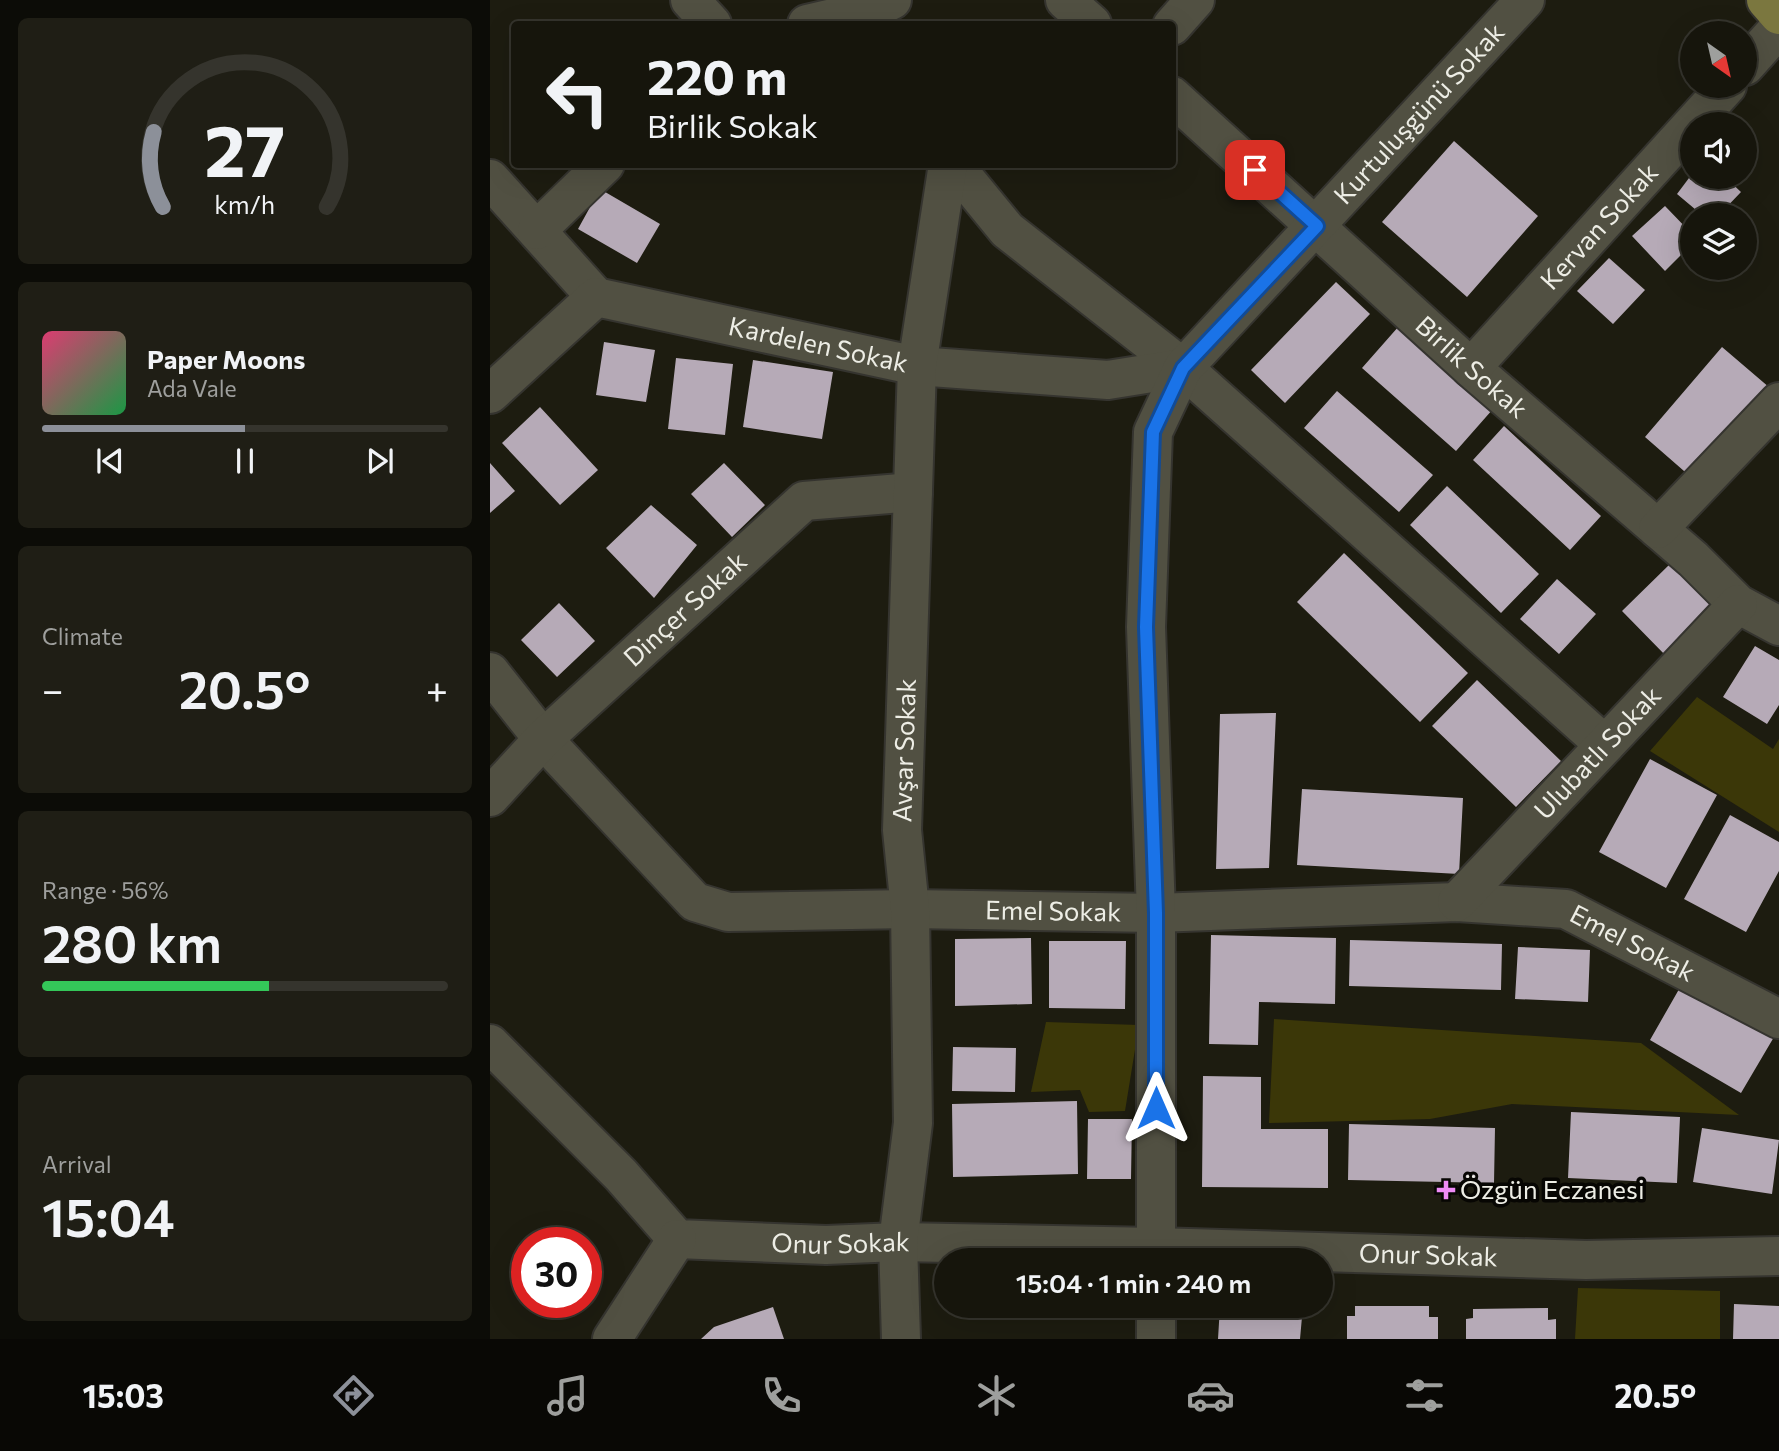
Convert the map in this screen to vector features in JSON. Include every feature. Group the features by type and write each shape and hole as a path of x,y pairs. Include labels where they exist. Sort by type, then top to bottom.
{"main road":[{"path":"1766,0 1779,15"}],"street":[{"path":"690,0 709,21"},
{"path":"1065,0 1089,21"},
{"path":"1176,21 1195,0"},
{"name":"Kurtuluşgünü Sokak","path":"1156,1248 1156,913 1146,627 1153,432 1183,368 1525,0"},
{"path":"825,21 883,11"},
{"path":"1757,53 1779,28"},
{"name":"Kervan Sokak","path":"1471,368 1716,98"},
{"name":"Birlik Sokak","path":"1176,100 1471,368 1658,529 1738,604 1779,626"},
{"path":"537,230 601,168"},
{"name":"Avşar Sokak","path":"901,1339 898,1242 913,1123 910,909 902,830 917,366 950,168"},
{"path":"954,168 1007,230 1183,368 1605,745"},
{"path":"490,179 596,297 490,394"},
{"name":"Kardelen Sokak","path":"596,297 917,366 1108,380 1183,368"},
{"path":"1658,529 1779,402"},
{"name":"Dinçer Sokak","path":"490,797 544,738 804,501 913,492"},
{"name":"Ulubatlı Sokak","path":"1457,902 1738,604"},
{"name":"Emel Sokak","path":"490,672 544,738 695,902 728,912 910,909 1156,913 1457,902 1566,909 1779,1019"},
{"path":"490,1044 621,1175 677,1239 612,1339"},
{"name":"Onur Sokak","path":"677,1239 826,1245 898,1242 1027,1248"},
{"name":"Onur Sokak","path":"1333,1256 1586,1260 1779,1256"},
{"path":"1156,1318 1156,1339"}],"shaded area":[{"path":"1697,697 1773,749 1779,739 1779,832 1650,751"},
{"path":"1274,1019 1641,1043 1739,1115 1512,1104 1430,1119 1269,1123"},
{"path":"1046,1022 1139,1025 1125,1111 1089,1112 1080,1090 1031,1092"},
{"path":"1578,1288 1720,1291 1720,1339 1575,1339"}],"building":[{"path":"1454,141 1538,216 1467,297 1382,222"},
{"path":"600,189 660,224 637,263 578,229"},
{"path":"1681,189 1738,189 1741,192 1730,203 1688,203 1677,194"},
{"path":"1665,206 1680,222 1680,256 1665,271 1632,236"},
{"path":"1609,258 1645,290 1613,324 1577,291"},
{"path":"1336,282 1370,314 1285,403 1251,370"},
{"path":"1399,326 1493,409 1456,451 1362,368"},
{"path":"604,342 655,350 646,402 596,395"},
{"path":"1722,347 1770,388 1692,478 1645,437"},
{"path":"676,358 733,364 725,435 668,429"},
{"path":"753,360 833,372 822,439 743,427"},
{"path":"1337,391 1433,475 1399,512 1304,428"},
{"path":"540,407 598,470 560,505 502,443"},
{"path":"1504,426 1601,516 1570,550 1473,460"},
{"path":"490,463 515,491 490,513"},
{"path":"724,463 765,505 732,537 691,494"},
{"path":"1447,486 1539,574 1501,613 1410,525"},
{"path":"651,505 697,545 654,598 606,548"},
{"path":"1344,553 1468,673 1420,722 1297,602"},
{"path":"1670,564 1715,610 1668,658 1622,611"},
{"path":"1557,579 1596,614 1559,654 1520,619"},
{"path":"559,603 595,641 557,677 521,640"},
{"path":"1755,646 1779,660 1779,705 1767,724 1723,697"},
{"path":"1477,680 1561,761 1516,807 1432,726"},
{"path":"1276,713 1269,868 1216,869 1220,714"},
{"path":"1650,759 1717,795 1666,888 1599,852"},
{"path":"1302,789 1463,798 1459,874 1297,865"},
{"path":"1730,815 1779,842 1779,871 1746,932 1684,899"},
{"path":"1211,935 1336,938 1335,1004 1259,1002 1258,1045 1209,1044"},
{"path":"1031,938 1032,1004 955,1006 955,939"},
{"path":"1350,940 1502,944 1501,990 1349,986"},
{"path":"1049,941 1126,941 1125,1009 1049,1008"},
{"path":"1518,947 1590,950 1588,1002 1515,999"},
{"path":"1682,984 1774,1037 1741,1093 1650,1040"},
{"path":"953,1047 1016,1048 1015,1092 952,1091"},
{"path":"1203,1076 1261,1077 1261,1129 1328,1129 1328,1188 1202,1187"},
{"path":"1077,1101 1078,1174 953,1177 952,1104"},
{"path":"1571,1112 1680,1117 1677,1183 1568,1178"},
{"path":"1088,1119 1132,1119 1131,1179 1087,1179"},
{"path":"1349,1124 1495,1128 1494,1183 1348,1180"},
{"path":"1702,1128 1779,1140 1772,1194 1693,1182"},
{"path":"1734,1304 1779,1306 1779,1339 1733,1339"},
{"path":"1355,1306 1429,1306 1429,1317 1438,1317 1438,1339 1347,1339 1347,1316 1355,1316"},
{"path":"773,1307 784,1339 701,1339 714,1327"},
{"path":"1548,1308 1548,1320 1556,1319 1556,1339 1466,1339 1466,1319 1473,1318 1473,1309"},
{"path":"1219,1318 1302,1318 1300,1339 1218,1339"}],"place":[{"name":"Özgün Eczanesi","path":"1446,1190"}],"route":[{"path":"1156,1108 1156,913 1146,627 1153,432 1183,368 1317,226 1255,170"}]}
